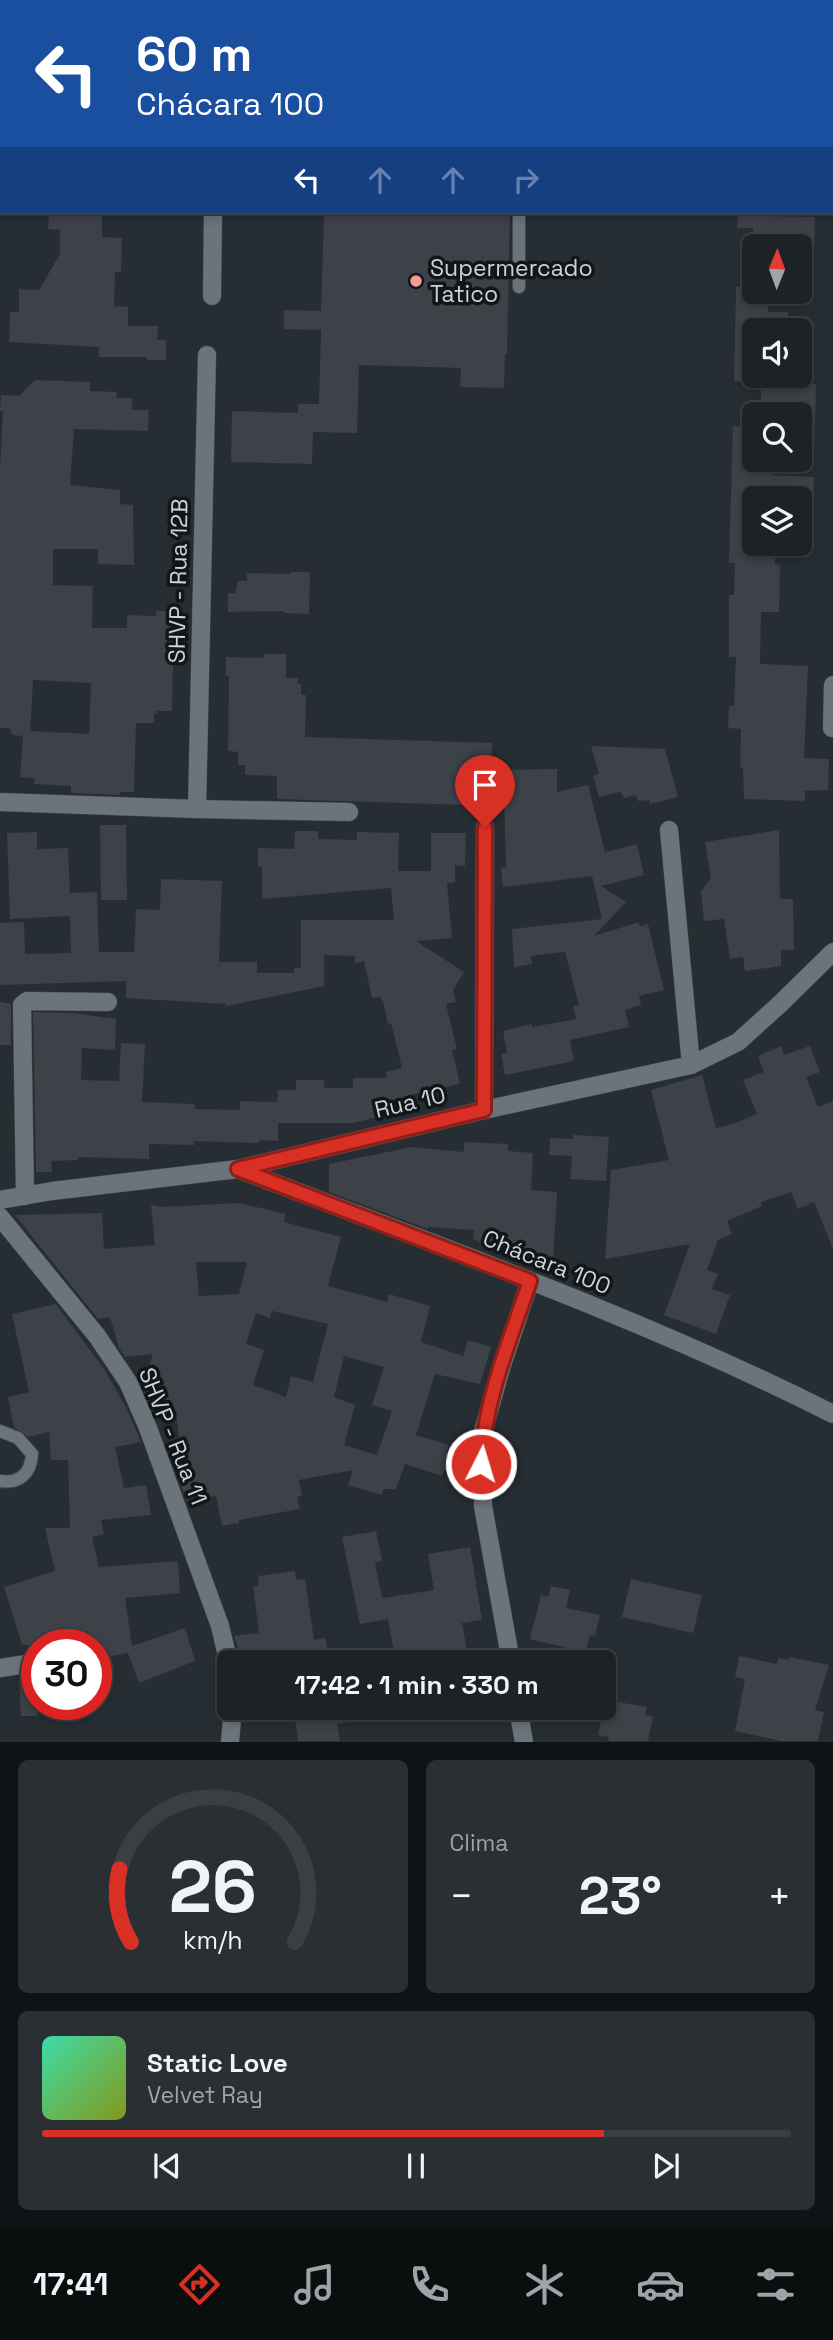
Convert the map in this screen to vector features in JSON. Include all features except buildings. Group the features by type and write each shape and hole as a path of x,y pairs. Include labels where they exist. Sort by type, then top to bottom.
{"street":[{"path":"212,296 214,214"},
{"name":"SHVP - Rua 12B","path":"197,809 207,355"},
{"path":"832,728 833,685"},
{"path":"0,802 349,812"},
{"path":"484,1110 485,827"},
{"path":"669,830 691,1065"},
{"name":"Rua 10","path":"0,1200 238,1169 484,1110 691,1065 738,1042 832,957"},
{"path":"25,1196 22,1005 27,1001 108,1002"},
{"name":"Chácara 100","path":"238,1169 530,1281 746,1370 833,1414"},
{"name":"SHVP - Rua 11","path":"0,1217 97,1336 128,1382 148,1428 220,1626 226,1650"},
{"path":"509,1650 483,1506 482,1436 530,1281"},
{"path":"0,1668 21,1665"},
{"path":"229,1741 232,1720"},
{"path":"520,1720 524,1741"}],"lane":[{"path":"519,287 520,214"},
{"path":"0,1431 18,1438 32,1454 30,1470 25,1475 19,1480 0,1481"}],"place":[{"name":"Supermercado Tatico","path":"416,281"}],"route":[{"path":"481,1464 482,1436 491,1401 530,1281 238,1169 484,1110 485,827"}]}
